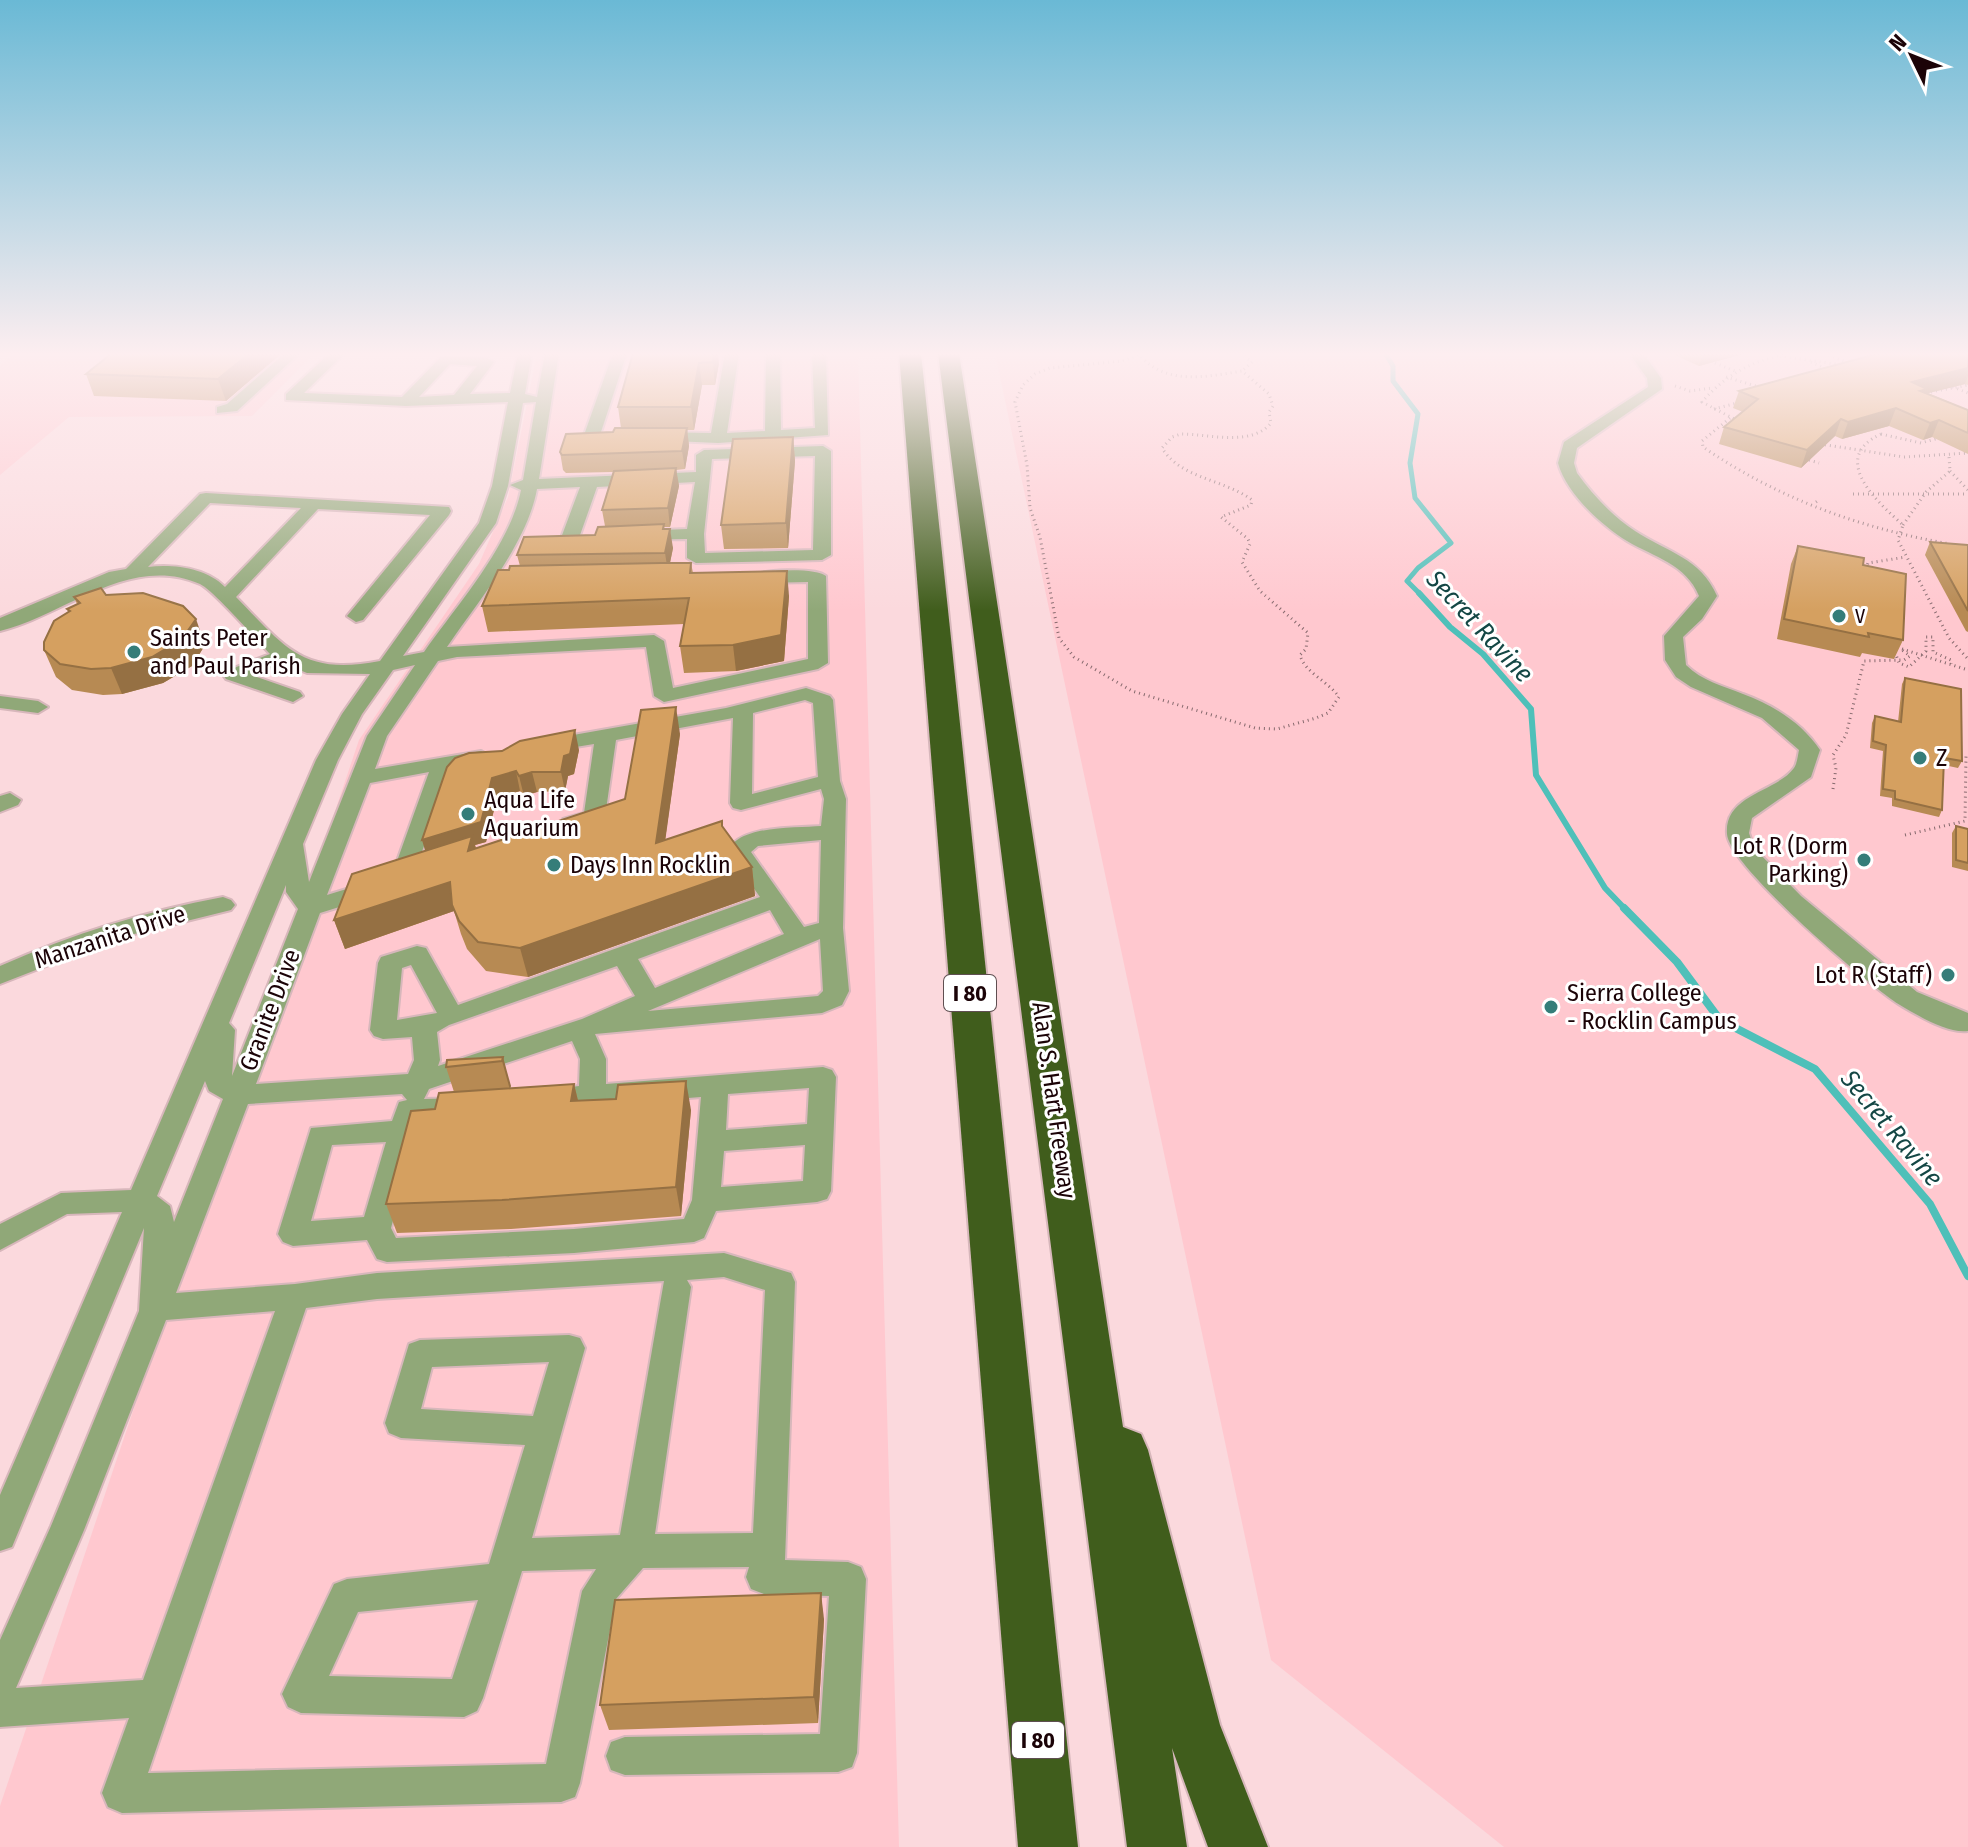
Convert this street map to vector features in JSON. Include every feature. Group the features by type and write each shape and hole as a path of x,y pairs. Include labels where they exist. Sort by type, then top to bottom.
{"highway":[{"name":"I 80","path":"918,439 1048,1847"},
{"name":"Alan S. Hart Freeway","path":"960,439 1157,1847"},
{"path":"1079,1273 1192,1725 1238,1847"},
{"path":"1024,1847 1028,1634"}],"street":[{"name":"Granite Drive","path":"2,1536 340,735 477,540 494,507 508,439"},
{"name":"Granite Drive","path":"0,1682 73,1515 377,736 509,541 526,505 539,439"},
{"path":"1579,439 1570,445 1563,457 1566,471 1596,508 1631,535 1688,567 1704,584 1708,596 1695,615 1673,636 1679,669 1710,688 1763,711 1797,732 1810,750 1803,772 1752,805 1741,816 1738,833 1743,850 1793,901 1897,990 1938,1013 1962,1023 1968,1022"},
{"path":"823,451 822,555 696,558 695,534 704,477 704,455 823,451"},
{"path":"500,486 704,477"},
{"path":"570,538 590,482"},
{"path":"133,572 206,498 443,511 356,616"},
{"path":"225,598 314,504"},
{"path":"617,537 695,534"},
{"path":"509,541 529,540"},
{"path":"0,625 95,582 133,572 169,570 209,581 283,656 307,667 362,670 457,651 654,641 664,696 818,663 817,576 737,578"},
{"path":"479,584 499,583"},
{"path":"283,656 233,675 293,696"},
{"path":"360,778 743,711 806,694 823,700 829,781 835,799 831,928 836,991 833,999 822,1004 585,1026"},
{"path":"0,702 38,707"},
{"path":"743,711 741,803 829,781"},
{"path":"549,832 594,817 606,735"},
{"path":"402,880 443,764"},
{"path":"798,937 739,852 741,845 754,839 832,832"},
{"path":"293,842 298,892 310,908 428,872"},
{"path":"452,1017 417,954 390,963 383,1030 424,1027 452,1017 775,900"},
{"name":"Manzanita Drive","path":"5,966 182,911 223,905"},
{"path":"376,1228 293,1234 321,1135 410,1108 585,1026 798,937 831,928"},
{"path":"623,955 650,1000"},
{"path":"224,1008 218,1084 237,1095 453,1109 592,1094 823,1077 817,1191 706,1200"},
{"path":"585,1026 593,1059 592,1094"},
{"path":"424,1027 427,1060 376,1228 387,1250 574,1241 694,1230 706,1200 715,1085"},
{"path":"711,1141 820,1134"},
{"path":"0,1238 61,1204 143,1201 160,1214 153,1308 295,1297 377,1286 724,1265 780,1282 770,1550 764,1577 848,1579 838,1753 625,1756"},
{"path":"295,1297 122,1793 561,1783 600,1591 635,1551 676,1287"},
{"path":"546,1431 401,1423 420,1354 569,1348 546,1431 506,1568 464,1698 301,1694 347,1596 506,1568 635,1551 770,1550"},
{"path":"0,1708 155,1698"}],"path":[{"path":"1022,439 1030,508 1040,537 1059,638 1074,657 1132,691 1239,724 1277,729 1328,713 1339,697 1330,683 1303,665 1300,655 1306,649 1308,633 1278,610 1259,589 1243,564 1242,559 1250,544 1248,539 1221,517 1251,505 1252,500 1229,484 1176,464 1162,448 1170,439"},
{"path":"1704,439 1703,447 1724,463 1773,489 1839,517 1900,534 1958,545"},
{"path":"1864,439 1859,451 1858,468 1866,489 1903,525"},
{"path":"1904,439 1921,443 1932,439"},
{"path":"1810,441 1904,457 1949,457 1968,453"},
{"path":"1949,457 1950,471 1968,492"},
{"path":"1809,460 1819,463"},
{"path":"1950,471 1926,492 1903,525 1898,540 1949,638 1968,659"},
{"path":"1853,494 1968,492"},
{"path":"1865,573 1868,563 1906,557"},
{"path":"1906,579 1919,582"},
{"path":"1951,664 1951,660 1933,652 1933,637 1926,637 1923,654 1909,667 1899,663 1895,650 1923,654 1951,664 1968,670"},
{"path":"1833,789 1836,768 1833,755 1846,735 1864,661 1904,660 1910,656 1902,650"},
{"path":"1905,835 1966,822 1967,754 1959,751"}],"shaded area":[{"path":"0,439 43,439 0,475"},
{"path":"520,439 860,439 899,1847 0,1847 0,1806 359,740 479,564 508,497"},
{"name":"Sierra College - Rocklin Campus","path":"1013,439 1968,439 1968,1847 1504,1847 1271,1660"}],"building":[{"path":"564,439 685,439 682,451 562,455 560,452"},
{"path":"733,439 793,439 786,523 721,525"},
{"path":"1768,439 1819,439 1807,450"},
{"path":"676,468 668,508 602,510 614,471"},
{"path":"664,524 663,529 670,529 665,553 517,555 524,537 595,535 598,527"},
{"path":"1930,542 1968,545 1968,611"},
{"name":"V","path":"1798,546 1864,558 1863,565 1906,574 1903,640 1868,633 1869,637 1784,619"},
{"path":"691,563 690,573 787,571 781,635 733,645 680,646 689,598 482,606 498,570 509,570 510,566"},
{"path":"101,588 106,595 143,593 183,606 196,619 182,639 152,657 111,668 91,669 60,664 44,650 44,642 54,621 70,611 67,609 80,603 74,597"},
{"name":"Z","path":"1905,678 1961,689 1962,761 1944,758 1942,810 1895,799 1895,791 1883,789 1886,745 1873,741 1875,716 1901,722"},
{"path":"676,707 656,843 722,821 722,826 752,867 520,948 478,942 459,921 452,905 450,882 334,920 352,874 472,836 468,851 625,799 641,710"},
{"path":"575,730 570,754 564,756 561,772 532,772 519,776 516,771 492,778 481,822 422,840 447,767 455,758 469,753 502,751 520,741"},
{"path":"1956,826 1968,829 1968,863 1956,860"},
{"path":"503,1057 502,1061 446,1067 447,1060"},
{"path":"686,1081 676,1187 502,1200 386,1204 411,1111 435,1109 439,1093 574,1084 571,1101 616,1099 618,1085"},
{"path":"821,1593 814,1697 600,1705 615,1600"}],"waterway":[{"name":"Secret Ravine","path":"1414,439 1410,463 1415,498 1451,543 1418,568 1407,581 1419,593"},
{"name":"Secret Ravine","path":"1419,593 1450,627 1483,654 1531,709 1536,775 1605,888 1626,910"},
{"name":"Secret Ravine","path":"1624,908 1677,962 1720,1020 1815,1069 1930,1204 1968,1276"}],"place":[{"name":"V","path":"1839,616"},
{"name":"Saints Peter and Paul Parish","path":"134,652"},
{"name":"Z","path":"1920,758"},
{"name":"Aqua Life Aquarium","path":"468,814"},
{"name":"Lot R (Dorm Parking)","path":"1864,860"},
{"name":"Days Inn Rocklin","path":"554,865"},
{"name":"Lot R (Staff)","path":"1948,975"},
{"name":"Sierra College - Rocklin Campus","path":"1551,1007"}]}
